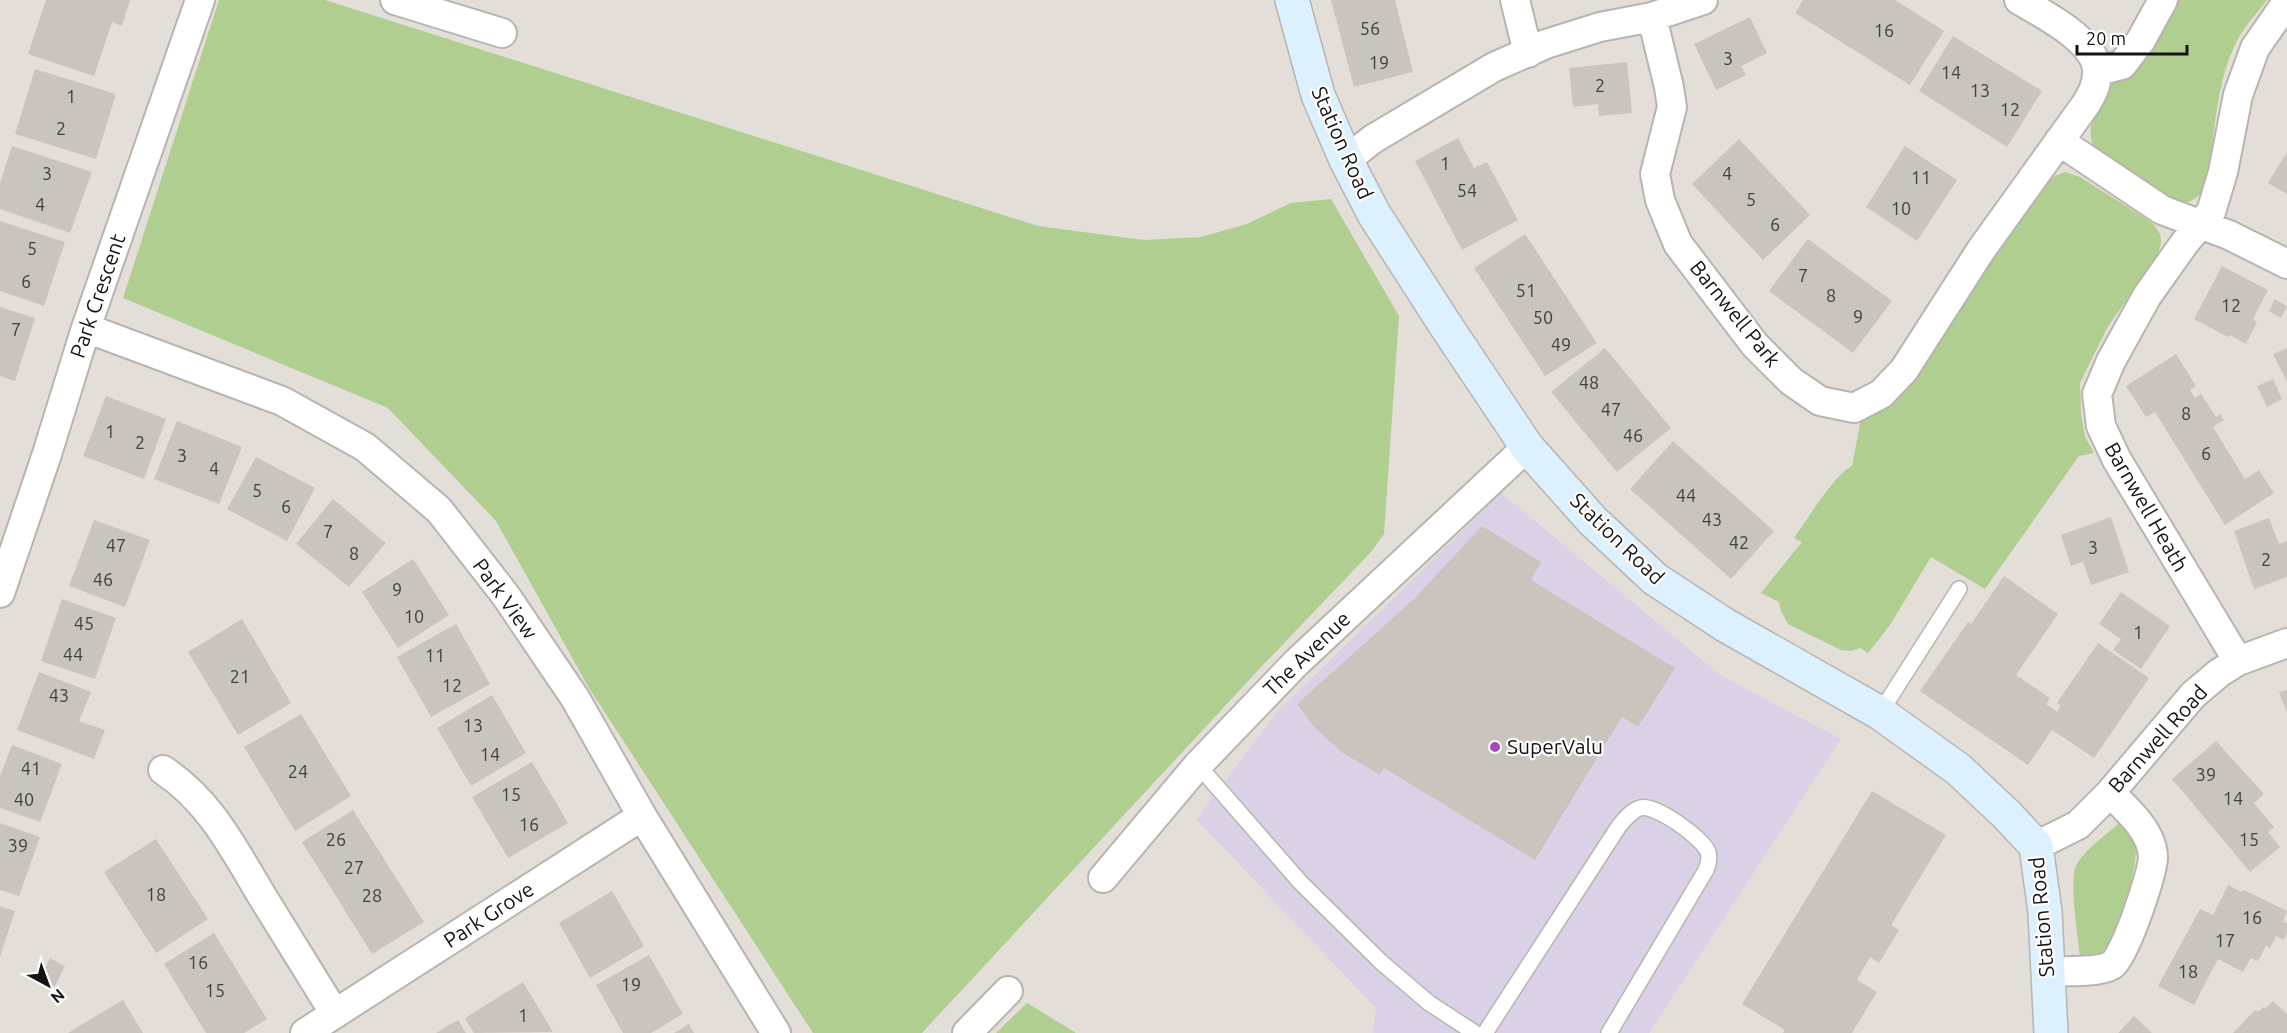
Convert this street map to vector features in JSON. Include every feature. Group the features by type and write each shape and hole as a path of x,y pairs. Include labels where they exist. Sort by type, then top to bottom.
{"street":[{"name":"Park Crescent","path":"0,593 86,328 200,0"},
{"path":"395,0 440,7 502,33"},
{"name":"Station Road","path":"1292,0 1318,95 1346,160 1374,214 1527,447 1592,520 1655,579 1725,625 1881,713 1958,769 2036,846 2045,912 2050,1033"},
{"path":"1515,0 1528,53"},
{"path":"1346,160 1374,139 1494,67 1546,44 1600,27 1652,17 1702,0"},
{"path":"2019,0 2059,24 2092,52 2098,71 2122,65 2141,40 2163,0"},
{"name":"Barnwell Heath","path":"2238,661 2117,460 2101,426 2097,394 2111,361 2147,296 2186,241 2211,212 2218,190 2238,95 2256,48 2287,2"},
{"name":"Barnwell Park","path":"1652,17 1672,107 1655,174 1660,200 1678,244 1755,345 1791,381 1820,401 1854,408 1881,394 1904,370 1981,250 2086,104 2095,87 2098,71"},
{"path":"2059,141 2162,210 2249,244 2287,264"},
{"name":"Park View","path":"86,328 282,401 365,447 439,510 506,596 575,698 642,816 776,1033"},
{"name":"The Avenue","path":"1103,878 1198,765 1296,663 1527,447"},
{"name":"Barnwell Road","path":"2036,846 2078,825 2110,793 2193,695 2219,673 2238,661 2287,643"},
{"path":"163,770 184,784 200,800 335,1014"},
{"path":"2048,971 2102,969 2112,964 2122,953 2139,911 2152,857 2147,837 2131,812 2110,793"},
{"name":"Park Grove","path":"305,1033 642,816"},
{"path":"967,1033 1008,991"}],"lane":[{"path":"1881,713 1959,588"},
{"path":"1198,765 1300,882 1381,962 1429,1003 1475,1033"},
{"path":"1485,1033 1619,826 1629,814 1640,808 1649,807 1677,823 1703,843 1709,860 1706,870 1609,1033"}],"shaded area":[{"path":"1501,493 1720,675 1841,739 1649,1033 1373,1033 1376,1008 1196,819 1279,710"}],"green space":[{"path":"219,0 325,0 1038,226 1144,240 1201,237 1247,224 1291,203 1331,199 1399,316 1384,534 1371,552 1262,666 922,1033 813,1033 589,688 496,521 388,408 123,298"},
{"path":"2177,0 2267,0 2241,33 2235,45 2219,99 2204,190 2194,199 2186,202 2168,196 2110,162 2095,149 2091,135 2092,122 2109,88 2145,61"},
{"path":"2065,172 2080,177 2148,220 2159,232 2161,240 2157,256 2107,328 2080,383 2085,437 2094,453 2079,456 1985,589 1931,557 1890,625 1868,653 1860,648 1851,651 1841,650 1788,624 1779,602 1761,593 1802,542 1794,538 1821,499 1837,479 1852,466 1861,419 1892,402 1918,377 1987,265 2042,186"},
{"path":"2119,823 2134,841 2135,865 2131,880 2115,930 2104,954 2080,956 2073,884 2076,866 2089,849"},
{"path":"1027,1003 1076,1033 996,1033"}],"building":[{"path":"46,0 130,0 122,26 112,22 94,76 28,54"},
{"path":"1331,0 1395,0 1413,72 1354,87"},
{"path":"1803,0 1895,0 1944,31 1910,85 1795,13"},
{"path":"1750,17 1767,53 1741,66 1746,75 1716,90 1694,44"},
{"path":"1953,36 2042,91 2007,147 1919,91"},
{"path":"1627,62 1632,113 1599,116 1598,104 1573,107 1569,68"},
{"path":"35,69 116,94 96,159 15,134"},
{"path":"1458,138 1474,168 1487,162 1518,220 1462,250 1415,161"},
{"path":"1739,139 1810,215 1763,260 1692,184"},
{"path":"12,146 92,172 70,233 0,209 0,183"},
{"path":"1905,146 1957,180 1917,241 1866,207"},
{"path":"2287,152 2287,194 2268,183"},
{"path":"0,221 65,242 44,306 0,291"},
{"path":"1525,234 1597,343 1545,376 1474,268"},
{"path":"1808,239 1892,301 1853,353 1769,291"},
{"path":"2222,266 2268,290 2253,319 2257,322 2246,344 2194,319"},
{"path":"2275,299 2287,306 2281,318 2269,311"},
{"path":"0,307 35,318 15,381 0,376"},
{"path":"1605,348 1671,428 1617,472 1551,392"},
{"path":"2287,348 2287,382 2273,354"},
{"path":"2176,354 2196,386 2190,390 2195,398 2201,394 2216,417 2220,414 2224,420 2213,427 2245,479 2259,470 2274,493 2225,525 2155,412 2146,417 2126,386"},
{"path":"2273,379 2282,399 2267,407 2257,386"},
{"path":"106,396 166,419 144,479 83,456"},
{"path":"177,421 242,447 219,504 154,479"},
{"path":"1673,441 1774,531 1731,579 1630,489"},
{"path":"256,457 315,488 287,541 227,509"},
{"path":"333,499 386,543 349,587 296,544"},
{"path":"2111,517 2129,572 2091,585 2083,562 2071,566 2061,535"},
{"path":"2269,518 2279,544 2287,541 2287,577 2254,589 2234,531"},
{"path":"94,520 150,540 125,607 69,586"},
{"path":"1482,526 1541,562 1531,580 1675,668 1638,727 1622,717 1535,860 1384,768 1380,775 1343,753 1315,728 1297,704 1415,598"},
{"path":"413,559 449,615 398,648 362,592"},
{"path":"2004,576 2058,614 2016,675 2050,698 2046,704 2057,712 2061,706 2057,703 2098,643 2149,678 2094,758 2052,730 2028,765 1920,691 1968,622 1971,624"},
{"path":"2121,592 2170,626 2141,669 2113,650 2121,639 2099,624"},
{"path":"62,599 116,618 95,679 41,661"},
{"path":"242,619 291,703 238,735 188,652"},
{"path":"456,624 490,684 431,717 397,657"},
{"path":"39,672 91,692 79,721 105,730 94,759 17,730"},
{"path":"2287,690 2287,713 2279,692"},
{"path":"492,695 526,753 471,786 437,728"},
{"path":"301,714 351,796 295,831 244,747"},
{"path":"2216,741 2264,794 2254,803 2274,827 2268,832 2280,847 2250,872 2172,779"},
{"path":"12,745 62,764 40,822 0,808 0,776"},
{"path":"532,762 568,823 508,858 472,797"},
{"path":"1872,791 1946,835 1891,925 1899,930 1879,963 1870,957 1857,980 1877,992 1852,1033 1783,1033 1785,1030 1742,1004"},
{"path":"353,810 424,922 372,954 302,842"},
{"path":"0,823 40,837 19,896 0,890"},
{"path":"156,839 208,919 156,953 104,872"},
{"path":"2228,885 2242,892 2244,890 2287,911 2283,922 2287,923 2287,933 2284,940 2276,936 2270,948 2266,946 2258,961 2251,958 2243,972 2218,959 2194,1005 2158,986 2200,909 2213,915"},
{"path":"612,891 644,946 590,978 559,923"},
{"path":"0,906 15,911 0,957"},
{"path":"214,933 267,1019 244,1033 206,1033 164,964"},
{"path":"649,955 683,1014 651,1033 623,1033 596,985"},
{"path":"50,958 65,966 55,986 40,978"},
{"path":"523,982 553,1032 474,1033 465,1018"},
{"path":"123,1000 143,1033 68,1033 94,1017"},
{"path":"2273,1001 2287,1014 2287,1033 2233,1033 2255,1010 2258,1012 2263,1007 2265,1009"},
{"path":"2134,1016 2152,1033 2118,1033"},
{"path":"458,1020 466,1033 436,1033"},
{"path":"689,1024 694,1033 674,1033"}],"place":[{"name":"SuperValu","path":"1495,747"}]}
